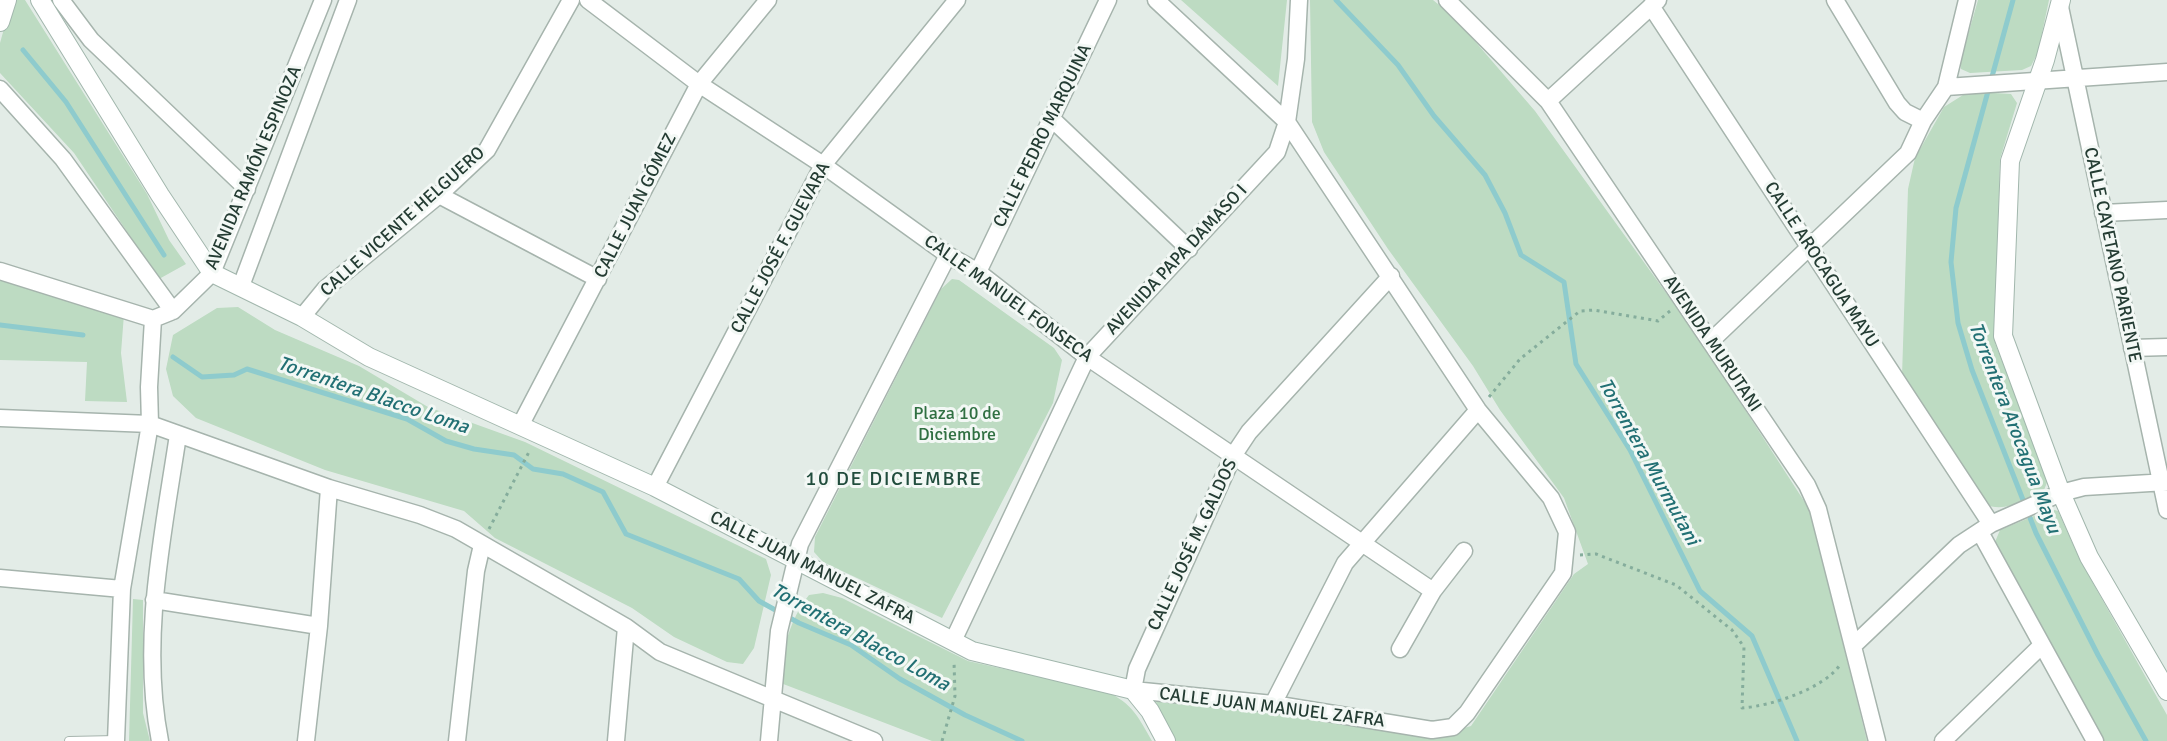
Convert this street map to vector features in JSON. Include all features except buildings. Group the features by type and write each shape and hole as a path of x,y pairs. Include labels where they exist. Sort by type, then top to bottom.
{"street":[{"path":"0,22 7,0"},
{"path":"40,0 160,195 212,273"},
{"path":"61,0 91,40 247,189"},
{"name":"AVENIDA RAMÓN ESPINOZA","path":"241,286 348,0"},
{"name":"CALLE VICENTE HELGUERO","path":"302,317 325,290 439,195 487,150 571,0"},
{"name":"CALLE MANUEL FONSECA","path":"588,0 699,84 823,165 948,255 978,272 1087,357 1433,591"},
{"name":"CALLE JUAN GÓMEZ","path":"521,424 699,84 768,0"},
{"name":"CALLE JOSÉ F. GUEVARA","path":"655,487 823,165 957,0"},
{"name":"CALLE PEDRO MARQUINA","path":"978,272 1108,0"},
{"path":"1156,0 1287,122 1478,410 1551,498 1567,532 1566,557"},
{"name":"AVENIDA PAPA DAMASO I","path":"953,641 1087,357 1277,152 1287,122 1296,59 1299,0"},
{"name":"AVENIDA MURUTANI","path":"1448,0 1548,101 1807,485 1818,510 1877,741"},
{"path":"1836,0 1897,104 1905,112 1923,121"},
{"path":"1711,341 1908,153 1923,121 1946,87 1967,0"},
{"name":"AVENIDA RAMÓN ESPINOZA","path":"153,319 173,312 212,273 320,1"},
{"path":"1548,101 1654,3"},
{"name":"CALLE AROCAGUA MAYU","path":"1654,3 1986,528 2041,646 2095,741"},
{"path":"2060,4 2010,161 2003,336 2061,493 2089,557 2167,691"},
{"name":"CALLE CAYETANO PARIENTE","path":"2060,4 2073,79 2164,482 2167,510"},
{"path":"1946,87 2167,72"},
{"path":"0,89 63,159 173,312"},
{"path":"1051,118 1189,249"},
{"path":"439,195 598,279"},
{"path":"2103,213 2167,210"},
{"path":"769,741 779,631 800,544 948,255"},
{"path":"0,271 153,319 149,387 150,424 122,589 116,740"},
{"name":"CALLE JUAN MANUEL ZAFRA","path":"212,273 302,317 369,357 521,424 655,487 796,562 972,651 1133,690 1273,704 1432,730 1453,727 1467,713 1563,573 1566,557"},
{"name":"CALLE JOSÉ M. GALDOS","path":"1133,690 1137,669 1233,456 1249,432 1391,276"},
{"path":"2132,348 2167,346"},
{"path":"1273,704 1345,563 1360,543 1478,410"},
{"path":"0,418 150,424 329,488 420,515 456,529 626,627 660,652 773,701 874,741"},
{"path":"159,741 154,712 154,600 178,435"},
{"path":"1854,645 1959,545 1986,528 2061,493 2084,487 2164,482"},
{"path":"306,741 319,626 329,488"},
{"path":"457,741 473,594 482,545"},
{"path":"1400,650 1433,591 1464,551"},
{"path":"0,578 122,589"},
{"path":"154,600 319,626"},
{"path":"616,741 626,627"},
{"path":"1943,741 2041,646"},
{"path":"1133,690 1150,711 1166,741"}],"lane":[{"path":"69,741 116,740"}],"path":[{"path":"1478,410 1520,359 1580,311 1594,310 1658,321 1683,300"},
{"path":"482,545 527,455"},
{"path":"1566,557 1596,554 1677,585 1732,630 1744,647 1742,708 1781,699 1833,674 1854,645"},
{"path":"942,741 955,696 953,641"}],"green space":[{"path":"12,0 25,0 147,194 169,240 186,264 159,279 74,153 0,73 0,43"},
{"path":"1181,0 1287,0 1278,86"},
{"path":"1310,0 1433,0 1455,18 1535,111 1700,340 1811,514 1867,741 1175,741 1153,696 1326,722 1362,721 1436,731 1471,726 1574,574 1588,564 1564,498 1500,410 1473,366 1388,249 1324,152 1312,122"},
{"path":"1978,0 2049,0 2038,52 2031,66 2022,70 1970,73 1961,69 1960,63"},
{"path":"1978,92 2011,94 2017,103 2000,159 1995,343 2048,480 2044,490 2015,504 2000,507 1984,504 1902,376 1908,189 1915,158 1944,107 1963,95"},
{"path":"0,279 124,314 121,353 127,402 85,401 87,362 0,360"},
{"name":"Plaza 10 de Diciembre","path":"952,279 959,280 1054,348 1062,360 1053,403 942,618 823,562 814,552 815,537 941,289"},
{"path":"238,307 275,330 359,366 428,407 525,442 766,559 771,575 754,648 743,664 727,662 674,637 632,608 495,538 464,511 325,470 196,418 173,396 166,369 173,335 217,308"},
{"path":"2051,509 2058,511 2080,560 2167,715 2167,741 2103,741 1995,542 2000,530"},
{"path":"823,593 842,598 968,661 1107,692 1116,696 1139,718 1152,741 932,741 778,682 785,647 796,615 809,595"},
{"path":"133,599 143,600 143,713 150,741 129,741"}],"waterway":[{"name":"Torrentera Murmutani","path":"1336,0 1398,65 1434,116 1485,175 1505,213 1521,255 1564,282 1576,364 1630,450 1700,591 1752,636 1797,741"},
{"name":"Torrentera Arocagua Mayu","path":"2013,0 1956,208 1951,262 1958,323 1972,370 2036,533 2098,655 2146,741"},
{"path":"23,50 66,102 164,255"},
{"name":"Torrentera Blacco Loma","path":"0,325 83,335"},
{"name":"Torrentera Blacco Loma","path":"173,357 202,377 234,375 247,369 407,419 446,441 474,449 514,455 533,469 563,474 603,492 626,534 739,579 759,601 799,623 851,645 900,679 965,715 1022,741"}],"district":[{"name":"10 DE DICIEMBRE","path":"894,480"}]}
